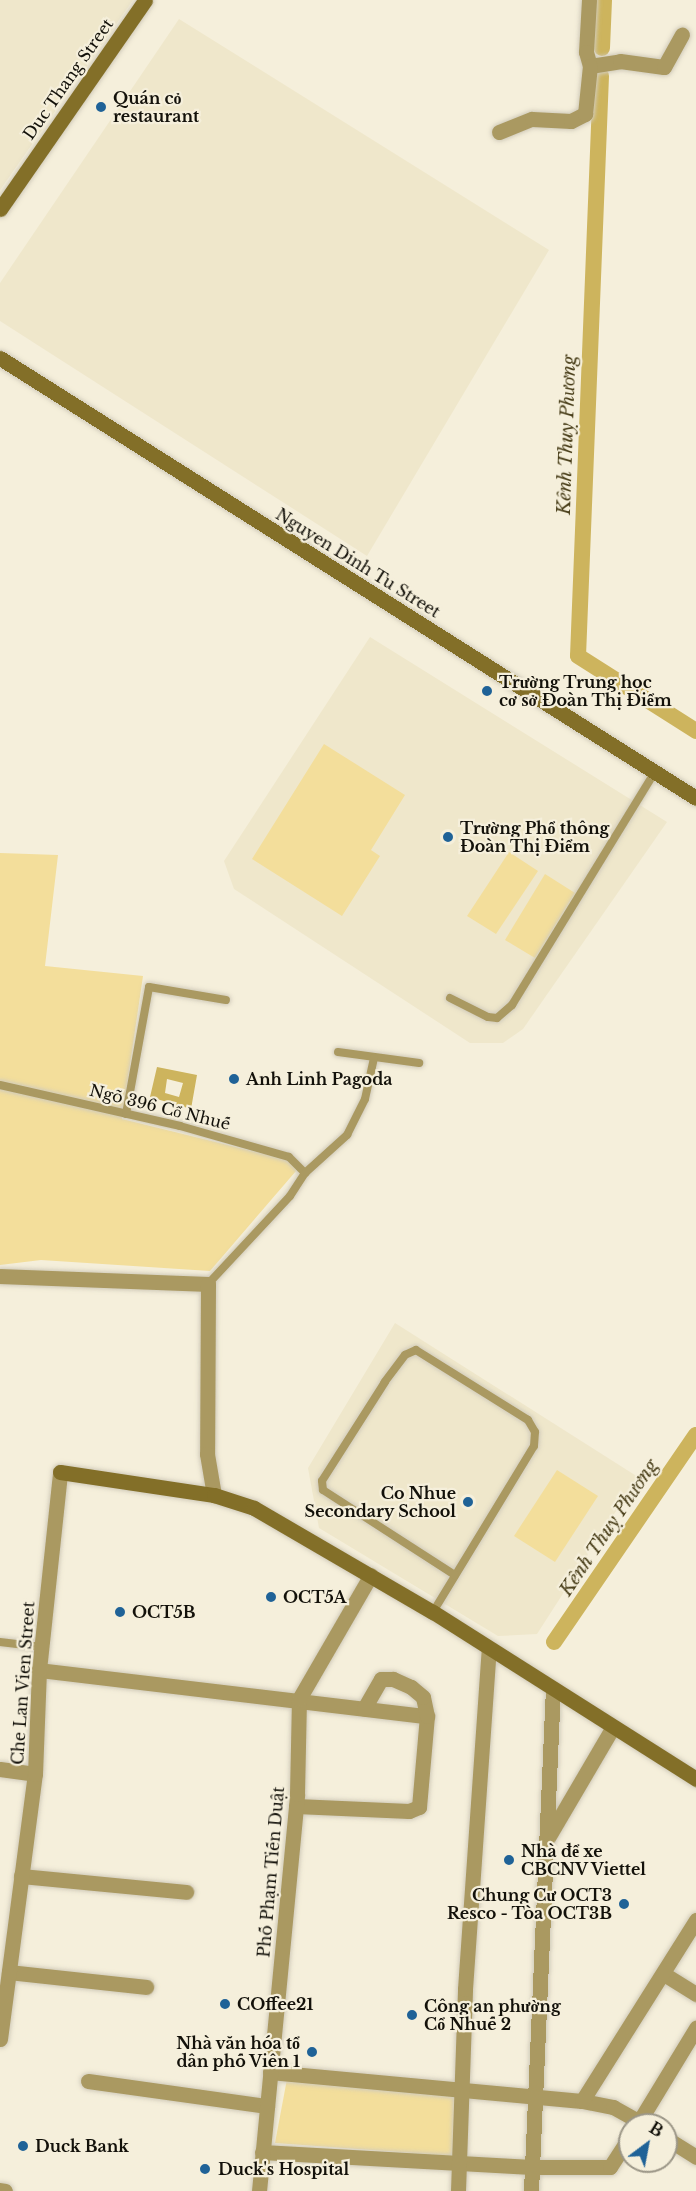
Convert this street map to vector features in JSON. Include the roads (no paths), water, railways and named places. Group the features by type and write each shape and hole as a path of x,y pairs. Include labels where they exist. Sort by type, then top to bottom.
{"street":[{"name":"Duc Thang Street","path":"0,209 145,0"},
{"path":"498,132 532,119 571,121 585,114 590,66 586,52 589,0"},
{"path":"590,66 614,61 664,67 682,34"},
{"name":"Nguyen Dinh Tu Street","path":"0,358 696,798"},
{"path":"0,1276 208,1284 207,1454 214,1495 254,1508 371,1575 696,1779"},
{"name":"Che Lan Vien Street","path":"0,2039 35,1774 39,1670 60,1472 214,1495"},
{"name":"Phố Phạm Tiến Duật","path":"259,2191 296,1806 299,1699 371,1575"},
{"path":"458,2191 465,1989 489,1649"},
{"path":"39,1670 299,1699 427,1716"},
{"path":"296,1806 409,1811 419,1807 427,1716 423,1697 393,1679 381,1679 364,1709"},
{"path":"531,2191 553,1688"},
{"path":"546,1839 613,1727"},
{"path":"0,1769 35,1774"},
{"path":"21,1876 186,1892"},
{"path":"582,2101 696,1920"},
{"path":"9,1972 146,1988"},
{"path":"664,1974 696,1994"},
{"path":"647,2113 696,2028"},
{"path":"270,2072 536,2095 613,2107 623,2113"},
{"path":"88,2081 267,2106"},
{"path":"678,2146 696,2157"},
{"path":"262,2152 459,2160 532,2167 610,2167 618,2155"},
{"path":"0,2190 5,2191"}],"lane":[{"path":"450,998 488,1017 496,1018 512,1005 655,772"},
{"path":"126,1114 148,987 226,1000"},
{"path":"338,1052 419,1063"},
{"path":"208,1284 290,1196 305,1173 347,1135 365,1099 374,1058"},
{"name":"Ngõ 396 Cổ Nhuế","path":"0,1085 126,1114 289,1157 305,1173"},
{"path":"433,1612 534,1446 535,1432 528,1420 416,1350 405,1355 385,1382 322,1481 323,1490 455,1575"},
{"path":"0,1642 42,1647"}],"waterway":[{"name":"Kênh Thuỵ Phương","path":"602,48 604,0"},
{"name":"Kênh Thuỵ Phương","path":"601,76 578,656 696,731"},
{"name":"Kênh Thuỵ Phương","path":"554,1642 696,1435"}],"place":[{"name":"Quán cỏ restaurant","path":"101,107"},
{"name":"Trường Trung học cơ sở Đoàn Thị Điểm","path":"487,691"},
{"name":"Trường Phổ thông Đoàn Thị Điểm","path":"448,837"},
{"name":"Anh Linh Pagoda","path":"234,1079"},
{"name":"Co Nhue Secondary School","path":"468,1502"},
{"name":"OCT5A","path":"271,1597"},
{"name":"OCT5B","path":"120,1612"},
{"name":"Nhà để xe CBCNV Viettel","path":"509,1860"},
{"name":"Chung Cư OCT3 Resco - Tòa OCT3B","path":"624,1904"},
{"name":"COffee21","path":"225,2004"},
{"name":"Công an phường Cổ Nhuế 2","path":"412,2015"},
{"name":"Nhà văn hóa tổ dân phố Viên 1","path":"312,2052"},
{"name":"Duck Bank","path":"23,2146"},
{"name":"Duck's Hospital","path":"205,2169"}]}
